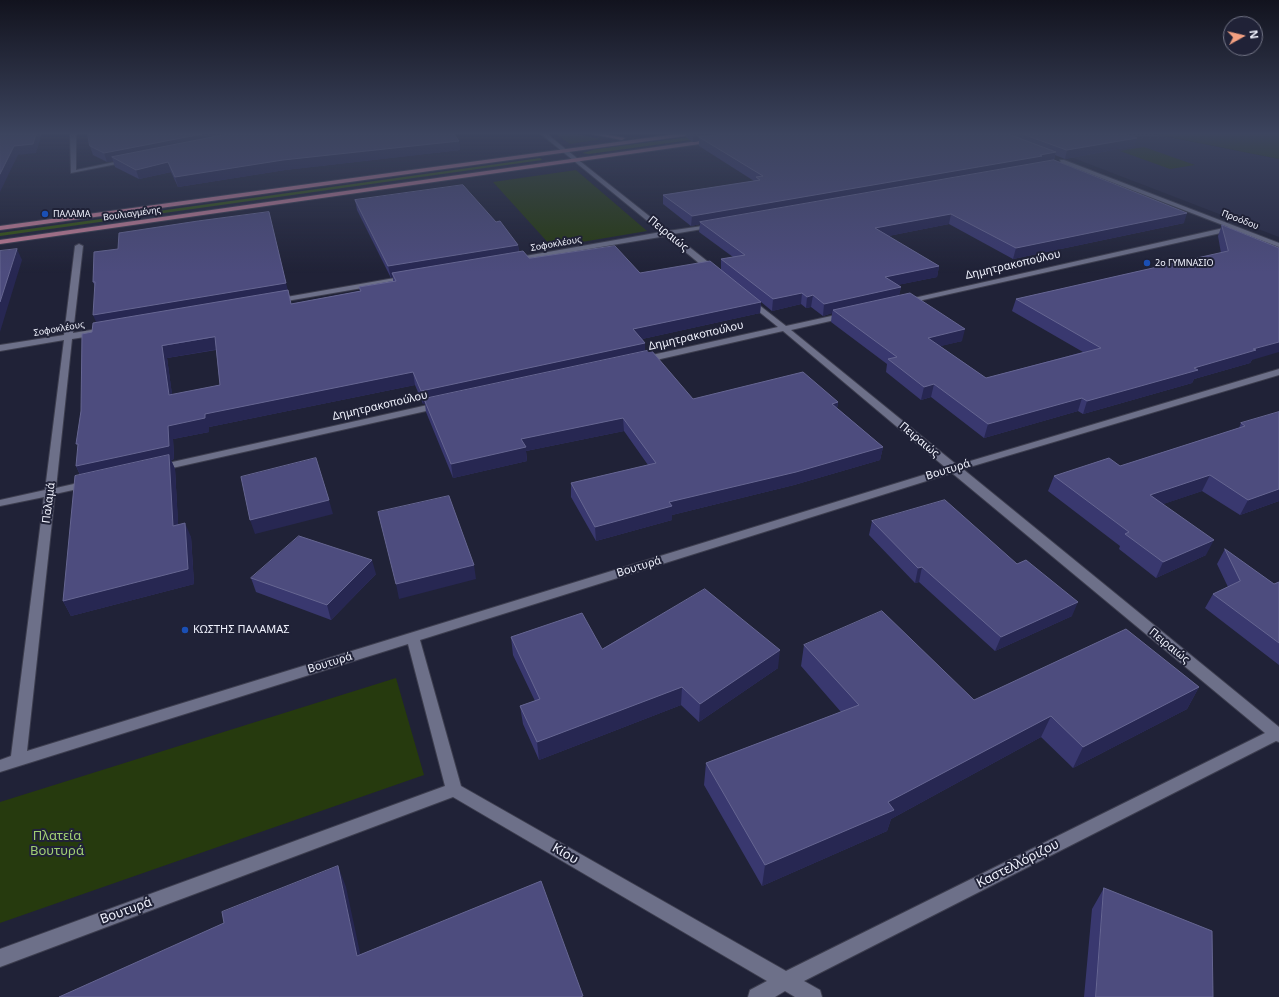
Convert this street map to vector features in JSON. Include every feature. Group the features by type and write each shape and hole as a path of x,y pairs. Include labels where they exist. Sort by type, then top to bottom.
{"main road":[{"name":"Βουλιαγμένης","path":"0,228 343,181"},
{"name":"Βουλιαγμένης","path":"0,242 432,181"}],"street":[{"name":"Πειραιώς","path":"601,181 721,276"},
{"name":"Προόδου","path":"1112,181 1279,245"},
{"name":"Σοφοκλέους","path":"505,262 722,224"},
{"name":"Δημητρακοπούλου","path":"894,304 1234,228"},
{"name":"Παλαμά","path":"18,760 79,246"},
{"path":"263,303 412,278"},
{"name":"Πειραιώς","path":"744,295 786,328 953,469 1278,734"},
{"name":"Δημητρακοπούλου","path":"631,363 855,313"},
{"name":"Σοφοκλέους","path":"0,348 107,330"},
{"name":"Βουτυρά","path":"0,766 953,469 1279,372"},
{"name":"Δημητρακοπούλου","path":"150,470 453,402"},
{"path":"0,503 96,482"},
{"path":"413,637 454,790"},
{"name":"Καστελλόριζου","path":"757,997 785,981 1278,734"},
{"name":"Βουτυρά","path":"0,958 454,790"},
{"name":"Κίου","path":"454,790 813,997"}],"shaded area":[{"path":"1132,181 1279,181 1279,237"}],"green space":[{"path":"378,181 396,181 0,236 0,233"},
{"path":"503,181 588,181 647,231 552,247 493,182"},
{"name":"Πλατεία Βουτυρά","path":"396,678 424,775 0,923 0,802"}],"building":[{"path":"757,181 899,181 692,216 663,195"},
{"path":"937,181 1106,181 1187,213 1016,248 951,214 875,228 939,266 885,277 901,287 824,304 813,295 807,297 802,293 773,299 721,259 745,255 700,222"},
{"path":"463,185 496,222 500,221 518,245 388,266 355,200"},
{"path":"269,212 286,283 93,315 95,282 93,282 94,252 118,249 119,233"},
{"path":"1222,225 1279,248 1279,342 1194,368 1198,370 1087,401 1082,398 988,424 934,384 924,387 888,359 897,357 833,310 910,293 965,329 928,338 986,378 1101,348 1016,299 1228,251"},
{"path":"615,246 640,273 710,261 761,302 633,329 645,343 421,391 413,372 205,414 205,418 168,426 169,446 76,466 78,444 76,444 81,411 82,334 92,332 93,323 288,290 291,304 361,291 359,287 396,281 392,273 523,251 529,258","holes":["215,337 220,385 169,395 162,346"]},
{"path":"17,249 0,302 0,251"},
{"path":"651,350 693,399 803,372 838,402 832,404 883,447 796,472 669,502 672,506 595,527 571,483 656,463 623,418 521,439 526,447 451,464 424,399"},
{"path":"1279,412 1279,489 1248,500 1210,475 1150,495 1214,540 1163,562 1125,534 1129,532 1054,476 1109,458 1120,466 1245,426 1241,423"},
{"path":"169,455 173,526 185,523 188,569 63,601 75,476"},
{"path":"316,458 329,500 250,520 241,477"},
{"path":"449,496 474,565 396,584 378,512"},
{"path":"945,500 1017,564 1026,560 1078,602 1001,637 922,567 918,568 872,521"},
{"path":"299,536 372,560 327,605 251,578"},
{"path":"1225,549 1274,584 1279,582 1279,643 1213,594 1240,581"},
{"path":"705,589 780,650 700,704 682,687 537,742 520,706 540,699 511,637 582,613 602,649"},
{"path":"882,611 974,700 1126,629 1199,687 1083,747 1051,716 888,802 894,810 765,865 706,763 859,705 804,645"},
{"path":"338,866 357,956 541,881 583,996 59,997 224,923 222,912"},
{"path":"1104,888 1212,931 1213,997 1096,997"}],"place":[{"name":"ΠΑΛΑΜΑ","path":"45,214"},
{"name":"2ο ΓΥΜΝΑΣΙΟ","path":"1147,263"},
{"name":"ΚΩΣΤΗΣ ΠΑΛΑΜΑΣ","path":"185,630"}]}
